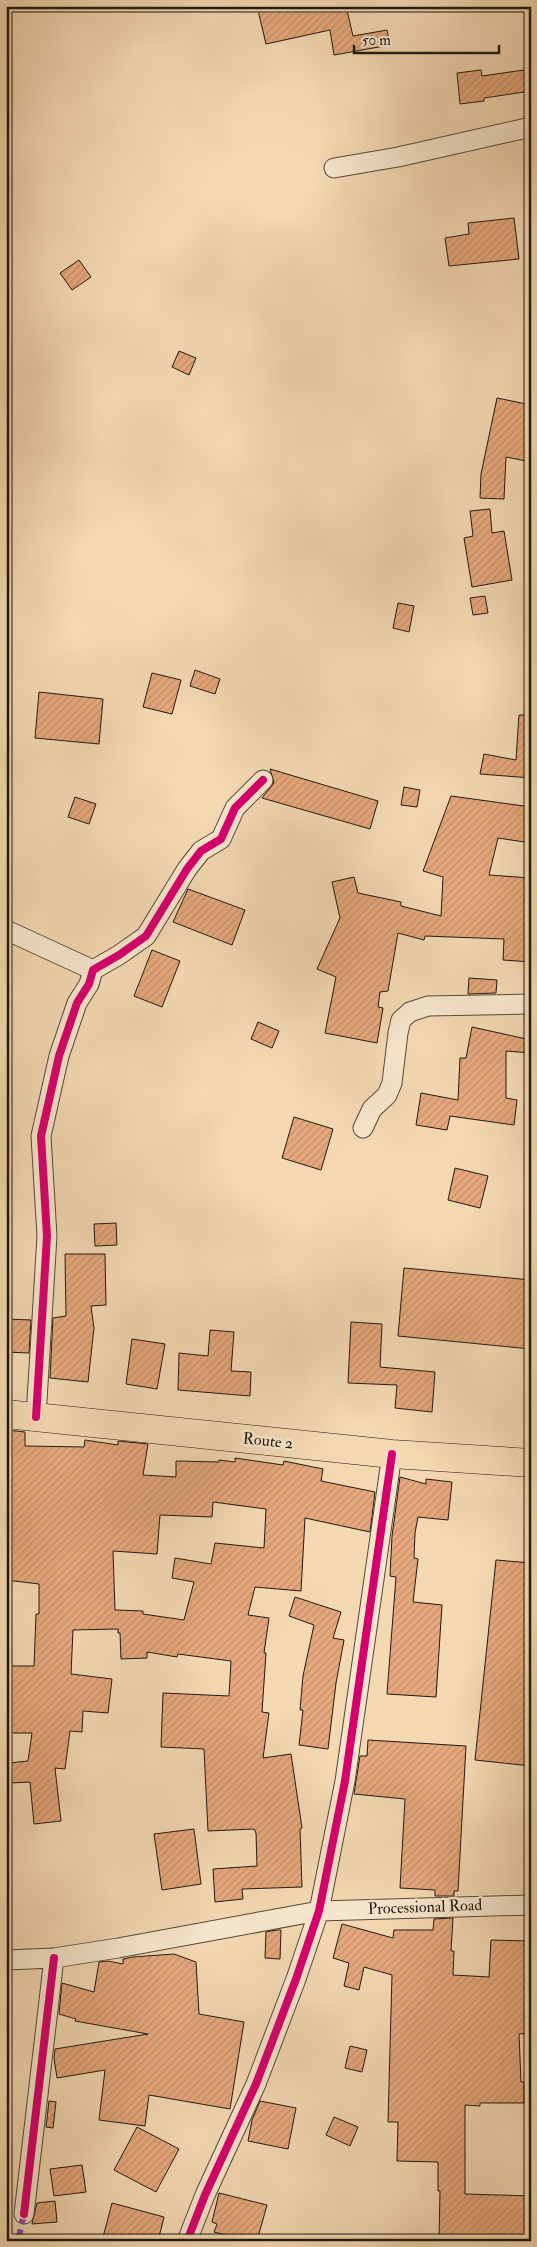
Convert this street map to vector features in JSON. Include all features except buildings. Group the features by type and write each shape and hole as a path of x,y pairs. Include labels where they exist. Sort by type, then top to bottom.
{"highway":[{"name":"Route 2","path":"6,1414 392,1454 531,1463"}],"street":[{"path":"334,168 398,157 531,127"},
{"path":"36,1417 47,1236 41,1136 59,1056 77,1003 89,984 93,970 146,936 187,869 201,850 221,839 234,808 263,780"},
{"path":"6,930 93,970"},
{"path":"363,1128 372,1109 387,1095 392,1083 398,1033 402,1020 410,1012 428,1006 531,1004"},
{"path":"187,2241 205,2195 256,2084 296,1979 319,1911 345,1781 392,1454"},
{"name":"Processional Road","path":"6,1960 54,1958 319,1911 531,1905"},
{"path":"24,2214 54,1958"}],"marked path":[{"path":"18,2241 24,2214"}],"cycle path":[{"path":"36,1417 47,1236 41,1136 59,1056 77,1003 89,984 93,970 146,936 187,869 201,851 221,839 235,808 263,780"},
{"path":"187,2241 205,2195 256,2084 296,1979 319,1911 345,1781 392,1454"},
{"path":"24,2214 54,1958"}]}
